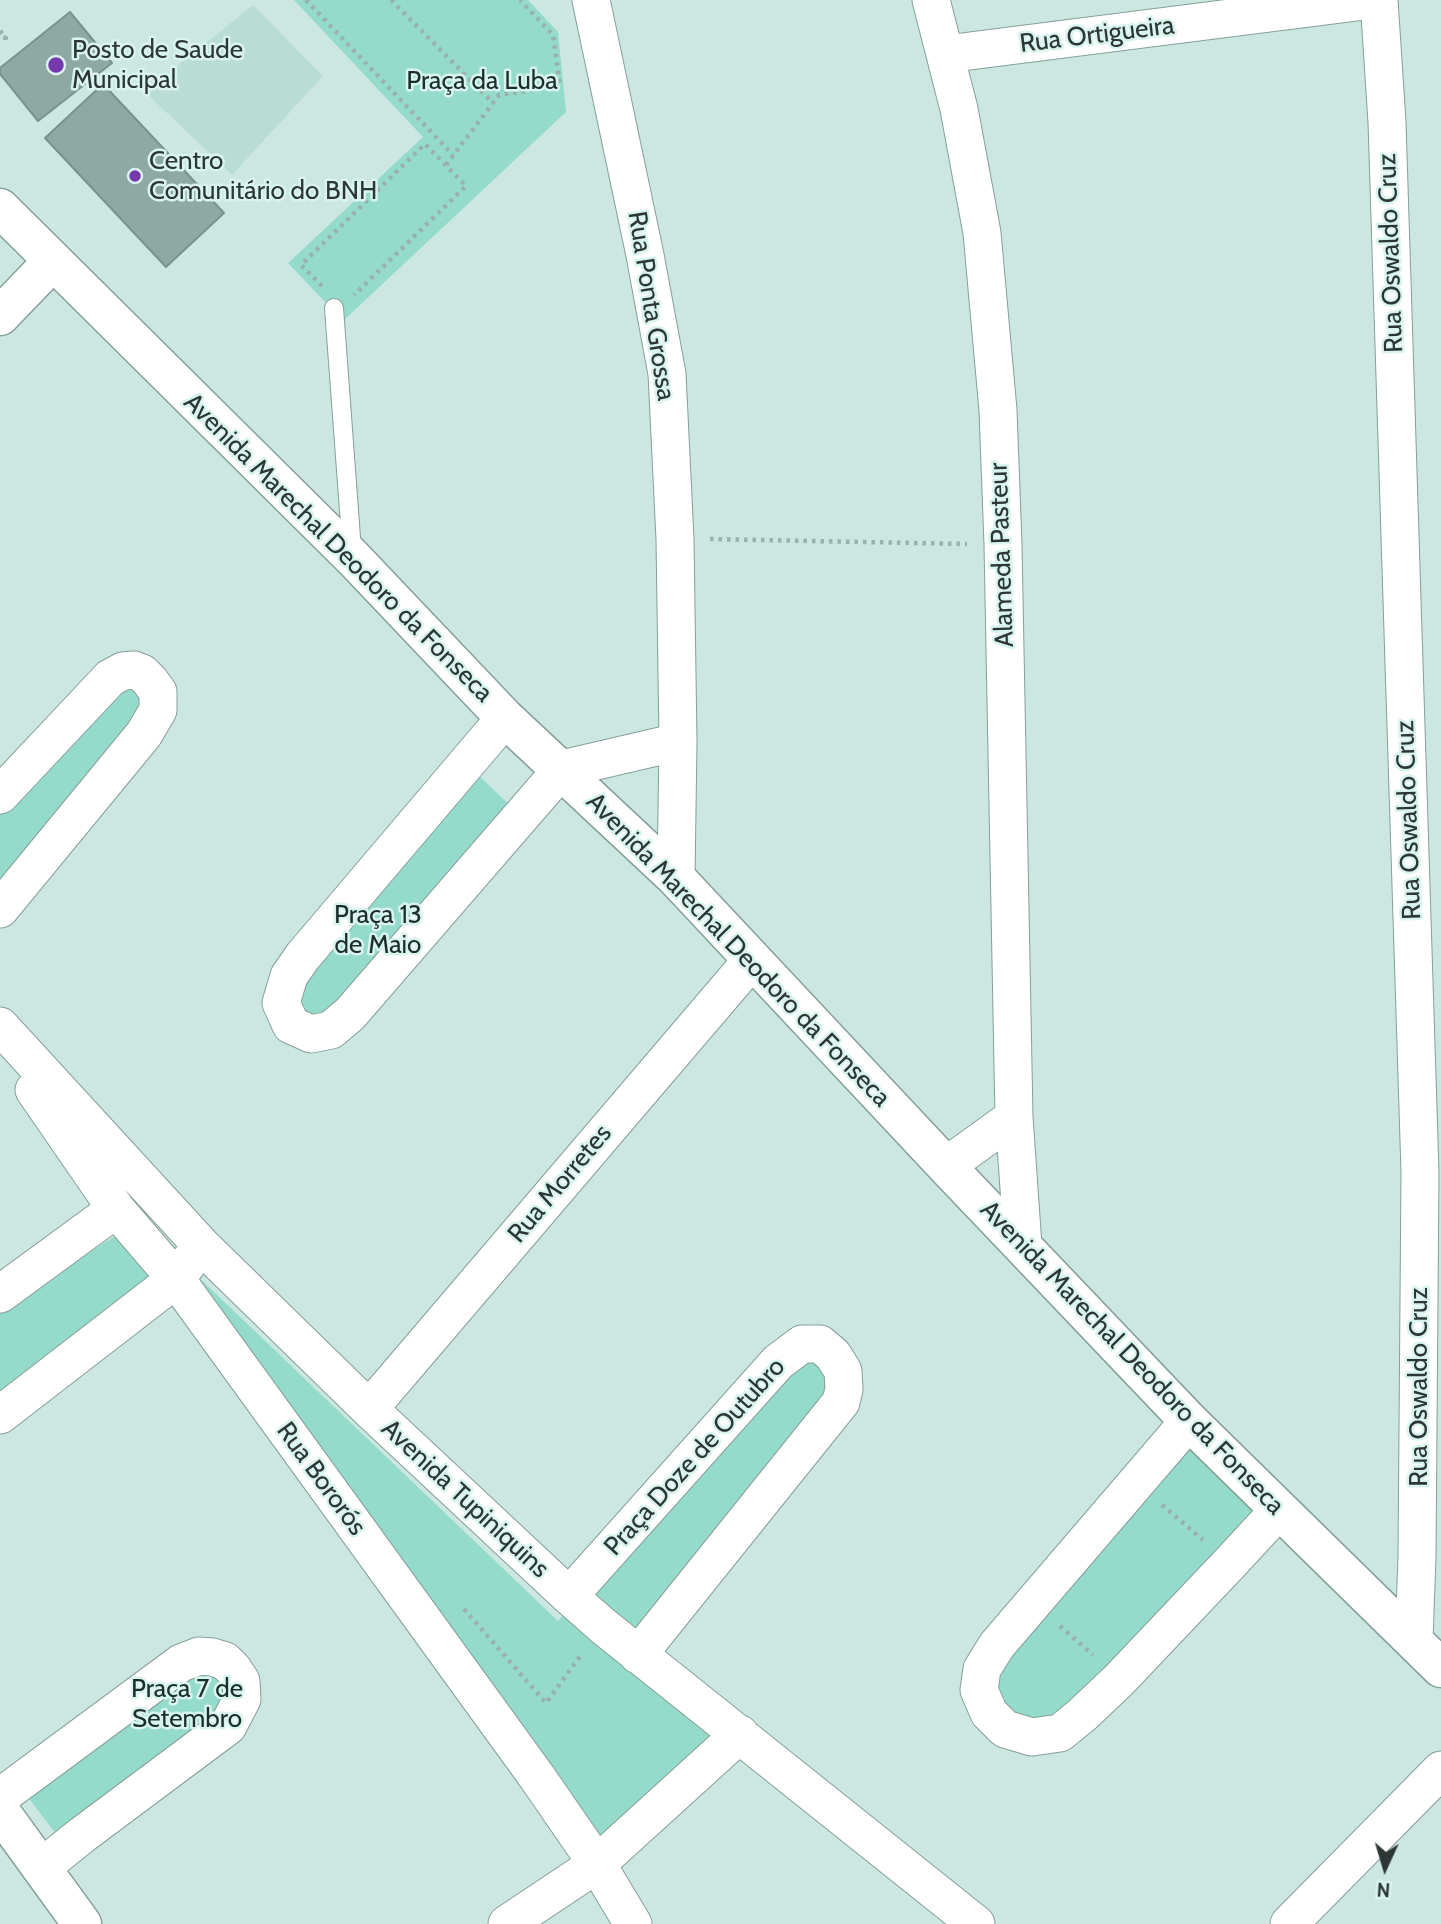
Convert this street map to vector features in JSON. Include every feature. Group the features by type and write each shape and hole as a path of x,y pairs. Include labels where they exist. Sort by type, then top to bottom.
{"street":[{"name":"Rua Ponta Grossa","path":"591,0 645,254 667,374 675,539 678,742 676,878"},
{"name":"Alameda Pasteur","path":"931,0 959,109 982,233 998,410 1014,1116 1023,1246"},
{"name":"Rua Ortigueira","path":"946,54 1373,0"},
{"name":"Rua Oswaldo Cruz","path":"1379,0 1387,122 1430,1172 1414,1640"},
{"name":"Avenida Marechal Deodoro da Fonseca","path":"0,208 353,558 505,718 676,878 1189,1420 1441,1668"},
{"path":"0,316 52,262"},
{"path":"0,795 110,678 123,671 134,670 142,673 158,692 158,710 144,734 0,909"},
{"path":"505,718 289,976 281,1003 291,1024 312,1034 331,1030 350,1014 562,769 678,742"},
{"name":"Rua Morretes","path":"369,1409 752,960"},
{"name":"Avenida Tupiniquins","path":"0,1026 202,1245 369,1409 569,1596 638,1655 976,1924"},
{"name":"Rua Bororós","path":"0,1041 117,1209 176,1279 537,1777 597,1864 633,1924"},
{"path":"946,1166 1014,1116"},
{"path":"0,1294 117,1209"},
{"path":"0,1415 176,1279 202,1245"},
{"name":"Praça Doze de Outubro","path":"569,1596 778,1362 802,1344 820,1344 833,1355 843,1371 844,1389 841,1402 638,1655"},
{"path":"1189,1420 998,1645 982,1669 979,1690 989,1713 1005,1729 1032,1737 1060,1733 1119,1680 1279,1510"},
{"path":"0,1797 181,1663 199,1656 212,1657 225,1661 241,1681 242,1699 228,1726 41,1868"},
{"path":"507,1924 597,1864 740,1734"},
{"path":"1289,1924 1441,1770"},
{"path":"0,1811 82,1924"}],"lane":[{"path":"334,309 353,558"}],"path":[{"path":"306,0 453,155"},
{"path":"391,0 493,103"},
{"path":"446,165 499,95 560,86 553,35 520,0"},
{"path":"0,31 6,38 0,37"},
{"path":"326,290 301,265 425,144 466,186 352,297"},
{"path":"675,539 1003,545"},
{"path":"1136,1481 1230,1563"},
{"path":"1034,1602 1119,1680"}],"shaded area":[{"path":"253,5 323,76 232,175 145,92"}],"green space":[{"name":"Praça da Luba","path":"294,0 528,0 558,32 566,112 343,321 288,263 423,137"},
{"path":"141,684 148,703 0,885 0,812 112,689"},
{"name":"Praça 13 de Maio","path":"475,772 518,813 375,980 306,1024 294,983"},
{"path":"123,1231 163,1283 0,1404 0,1309"},
{"path":"193,1272 558,1621 783,1365 817,1351 839,1390 623,1665 724,1742 609,1848 533,1738 445,1622"},
{"path":"1186,1437 1269,1513 1072,1721 1006,1719 984,1677"},
{"name":"Praça 7 de Setembro","path":"208,1660 237,1699 65,1846 18,1784"}],"building":[{"name":"Posto de Saude Municipal","path":"70,12 112,63 38,121 0,74 0,68"},
{"name":"Centro Comunitário do BNH","path":"103,84 224,213 166,267 45,138"}],"place":[{"name":"Posto de Saude Municipal","path":"56,65"},
{"name":"Centro Comunitário do BNH","path":"135,176"}]}
